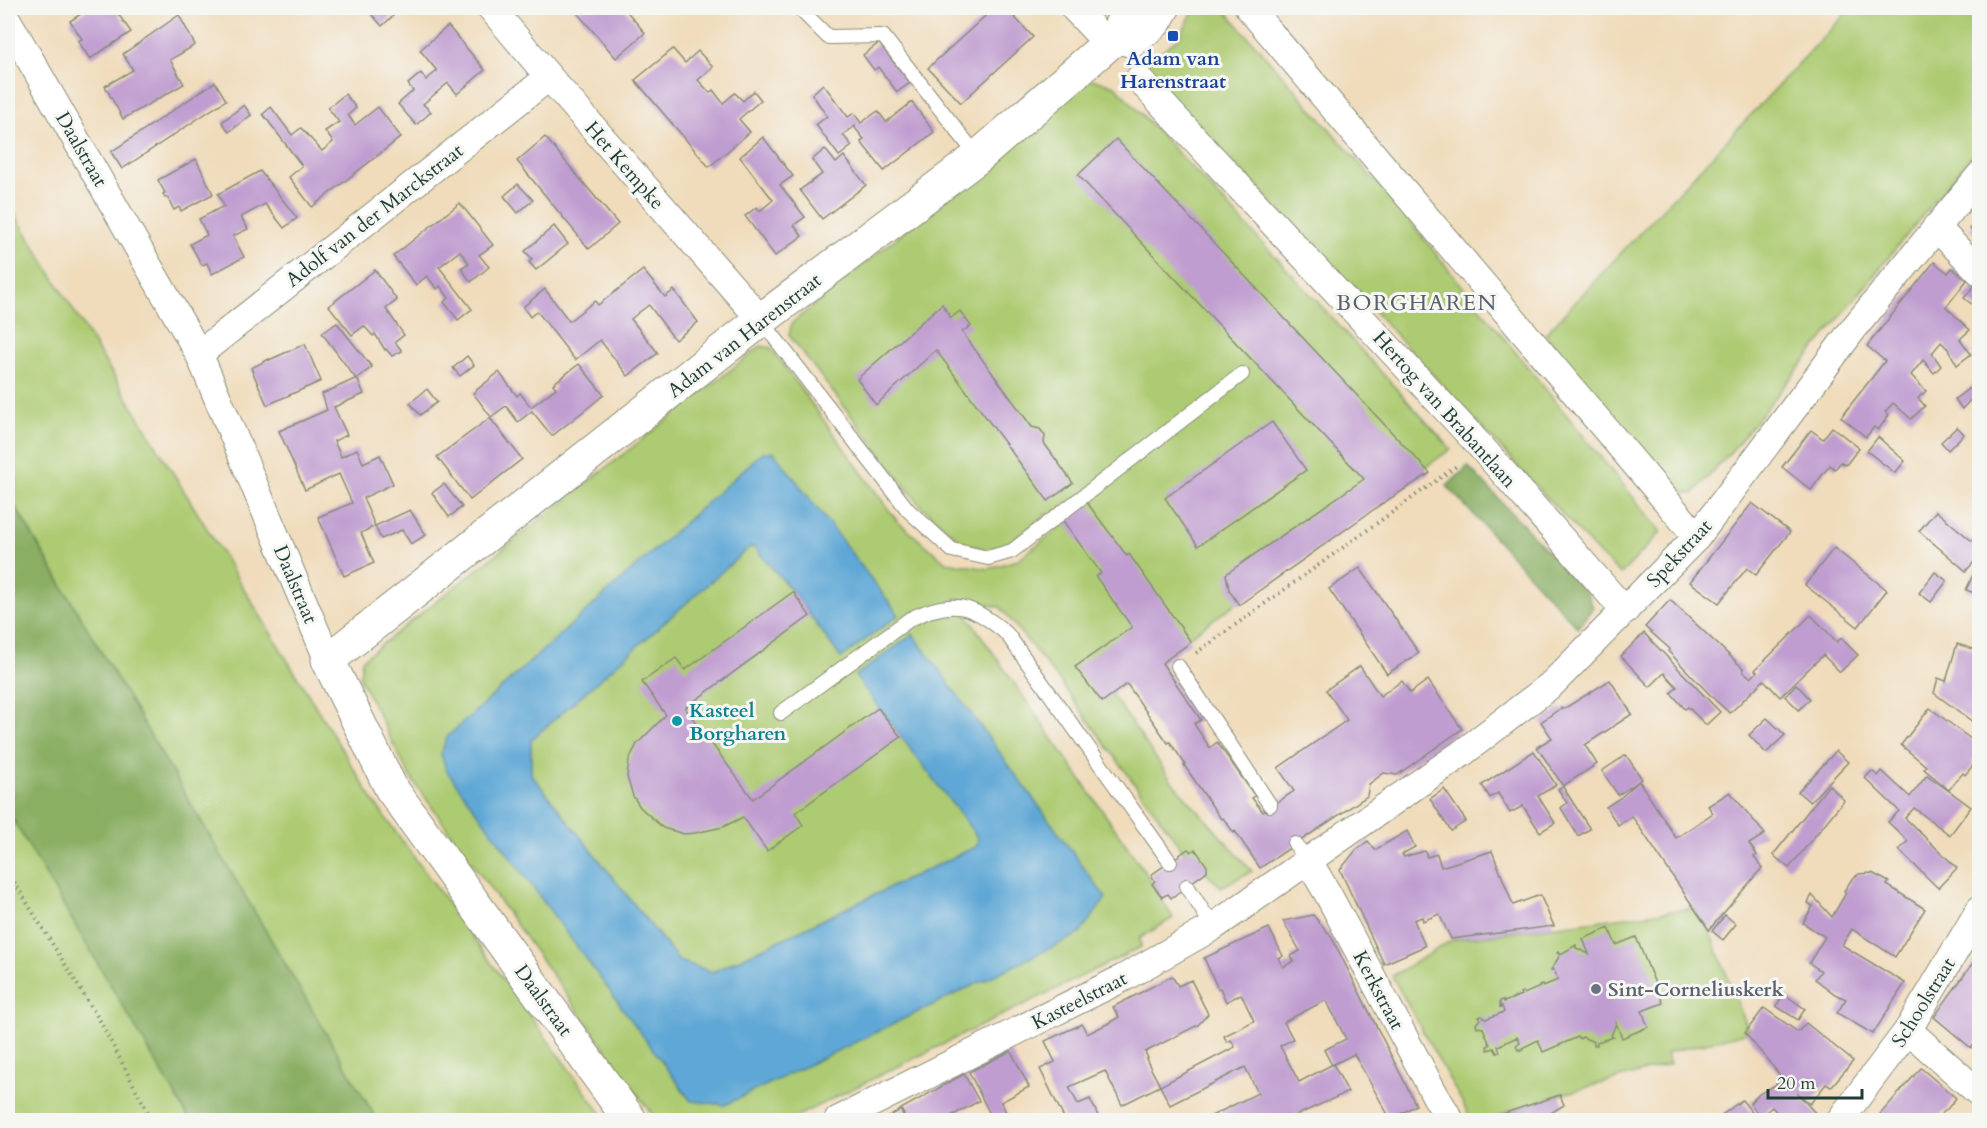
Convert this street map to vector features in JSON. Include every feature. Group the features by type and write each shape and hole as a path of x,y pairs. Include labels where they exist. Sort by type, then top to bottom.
{"street":[{"name":"Het Kempke","path":"491,8 761,320"},
{"path":"1074,8 1108,44"},
{"name":"Adam van Harenstraat","path":"328,660 761,320 978,157 1108,44 1159,8"},
{"path":"1249,8 1697,537"},
{"name":"Daalstraat","path":"8,21 199,354 328,660 392,788 630,1120"},
{"name":"Adolf van der Marckstraat","path":"199,354 549,77"},
{"name":"Hertog van Brabantlaan","path":"1139,79 1482,448 1624,611"},
{"name":"Spekstraat","path":"1301,852 1461,754 1552,684 1697,537 1854,328 1980,175"},
{"path":"1936,227 1980,272"},
{"name":"Kasteelstraat","path":"838,1120 1125,977 1213,927 1301,852"},
{"name":"Kerkstraat","path":"1301,852 1329,896 1450,1120"},
{"name":"Schoolstraat","path":"1840,1120 1908,1030 1980,909"},
{"path":"1908,1030 1980,1094"}],"lane":[{"path":"799,8 828,37 883,36 978,157"},
{"path":"1128,8 1112,21 1108,44 1134,51 1163,27 1174,8"},
{"path":"761,320 908,510 952,550 988,558 1012,551 1242,374"},
{"path":"781,713 905,622 927,611 945,606 966,608 988,616 1008,634 1170,862"},
{"path":"1178,666 1270,805"},
{"path":"1187,886 1213,927"}],"path":[{"path":"1178,666 1482,448"},
{"path":"8,872 100,1021 152,1120"}],"green space":[{"path":"1195,8 1223,8 1399,208 1661,532 1621,574 1602,557 1333,267 1141,66 1179,38"},
{"path":"1851,8 1979,8 1979,146 1734,448 1693,494 1675,491 1651,465 1545,334"},
{"path":"1091,79 1115,86 1301,284 1451,449 1111,693 1173,783 1252,871 1221,887 1183,850 1058,679 1000,607 955,598 1147,875 1173,918 1140,938 1141,947 789,1120 656,1120 409,775 360,678 362,660 761,346 771,348 897,521 946,562 988,569 1017,560 1058,529 1046,514 1008,544 986,550 961,541 920,505 789,335 792,323","holes":["763,452 841,658 793,592 755,548 750,547 531,740 531,774 679,961 712,972 977,846 978,839 1080,934 691,1101 441,754 447,737"]},
{"path":"8,203 374,802 606,1120 377,1120 8,494"},
{"path":"1468,466 1588,594 1593,607 1578,628 1447,486"},
{"path":"8,494 377,1120 190,1120 8,811"},
{"path":"8,811 190,1120 8,1120"},
{"path":"1694,908 1709,930 1748,1029 1745,1033 1666,1053 1670,1064 1560,1095 1488,1120 1472,1120 1392,976 1452,940"}],"water":[{"path":"763,452 774,452 899,615 841,658 793,592 755,548 750,547 531,740 531,774 679,961 713,972 977,846 978,838 855,676 913,634 1106,898 1080,934 725,1105 691,1101 446,770 441,754 447,737"}],"building":[{"path":"85,8 122,8 116,11 131,32 90,59 78,41 82,39 70,21 87,10"},
{"path":"366,8 391,8 388,10 393,16 382,26"},
{"path":"573,8 624,8 645,33 616,58"},
{"path":"994,8 1006,8 1033,37 961,103 928,68"},
{"path":"179,15 195,45 170,60 184,84 123,119 105,86 133,70 123,54"},
{"path":"448,26 485,70 457,94 448,83 423,104 431,112 416,125 398,104 413,91 408,84 421,73 426,80 437,71 420,50"},
{"path":"879,43 910,83 897,92 878,67 874,70 863,55"},
{"path":"673,49 685,63 698,51 713,67 698,80 710,93 713,90 723,103 735,93 743,101 754,91 761,100 739,119 750,132 709,167 635,80"},
{"path":"215,82 226,100 122,169 111,152"},
{"path":"823,84 848,117 854,113 861,123 878,111 886,122 912,102 934,132 884,171 861,142 864,139 855,126 843,135 852,146 839,156 816,125 827,116 812,94"},
{"path":"345,94 356,108 348,115 355,125 378,107 401,137 312,207 289,177 302,166 263,114 271,107 292,135 301,128 322,151 333,142 325,131 339,122 328,108"},
{"path":"244,105 251,115 229,132 222,122"},
{"path":"545,137 618,224 589,249 517,161"},
{"path":"763,137 793,176 780,185 805,217 794,225 802,236 775,256 745,216 757,207 760,211 773,200 740,157"},
{"path":"1116,139 1430,473 1383,503 1239,605 1229,590 1226,574 1364,479 1078,175"},
{"path":"825,149 836,163 844,156 866,185 822,219 800,190 822,174 812,160"},
{"path":"196,159 213,194 181,211 179,207 174,210 167,197 165,198 163,194 165,193 158,180"},
{"path":"260,171 297,218 284,228 265,204 241,217 248,229 233,236 244,257 212,274 207,263 202,265 190,244 207,235 199,219 224,206 218,194"},
{"path":"518,184 533,200 518,213 504,196"},
{"path":"460,203 493,245 479,255 489,267 471,282 461,268 469,263 460,251 439,267 472,309 458,320 444,302 449,298 440,286 437,289 427,276 416,285 393,256"},
{"path":"1980,216 1980,237 1970,229"},
{"path":"554,226 568,244 536,270 529,262 532,259 525,251"},
{"path":"1934,262 1948,273 1952,268 1967,280 1946,307 1970,330 1960,339 1971,354 1957,365 1941,342 1932,353 1941,366 1934,373 1923,360 1911,375 1926,391 1918,398 1925,406 1911,419 1893,403 1885,412 1889,415 1878,430 1874,427 1866,437 1841,417 1885,361 1867,346"},
{"path":"375,270 397,300 386,309 404,335 395,342 402,351 392,356 385,350 375,334 373,336 364,326 352,335 329,306"},
{"path":"643,270 665,297 674,290 698,322 675,340 649,305 638,313 631,319 658,353 628,376 600,340 575,360 537,311 530,317 523,307 545,289 569,321 595,301 598,305"},
{"path":"1974,286 1980,291 1978,309 1964,298"},
{"path":"942,304 951,318 960,311 971,326 962,332 1032,427 1040,429 1045,436 1044,443 1073,483 1048,501 936,350 876,405 857,379"},
{"path":"337,323 372,367 356,379 322,333"},
{"path":"305,344 321,381 267,405 251,368"},
{"path":"467,356 474,365 460,376 453,368"},
{"path":"579,364 604,395 552,436 532,411 518,422 506,406 491,417 473,393 499,372 517,396 520,393 531,407 556,388 553,384"},
{"path":"357,378 364,394 334,407 347,435 334,441 341,457 357,449 363,463 380,455 393,484 363,498 375,526 361,533 374,563 344,576 318,517 352,503 339,474 305,490 279,431 327,410 322,394"},
{"path":"1980,380 1980,394 1978,392 1962,409 1955,399"},
{"path":"427,389 437,402 420,415 410,403"},
{"path":"490,418 522,459 470,500 437,457"},
{"path":"1272,422 1306,470 1198,546 1165,498"},
{"path":"1832,427 1859,448 1846,465 1841,462 1835,469 1830,465 1811,490 1782,467 1811,430 1823,439"},
{"path":"1957,427 1964,434 1948,450 1941,442"},
{"path":"1878,437 1905,461 1895,473 1867,451"},
{"path":"444,484 462,507 449,517 432,493"},
{"path":"1085,500 1127,556 1129,554 1191,642 1162,663 1201,720 1194,724 1210,748 1217,742 1255,796 1252,798 1263,812 1294,791 1278,768 1347,720 1326,690 1360,666 1380,696 1402,681 1410,693 1428,680 1462,729 1397,775 1384,773 1369,784 1367,796 1260,868 1235,831 1234,833 1223,818 1221,819 1170,742 1168,743 1127,684 1102,702 1075,667 1132,627 1096,577 1101,573 1061,518"},
{"path":"1752,503 1790,532 1756,575 1747,568 1719,603 1690,582"},
{"path":"410,510 426,535 411,544 402,530 381,539 375,526"},
{"path":"1936,511 1972,541 1976,536 1980,539 1980,555 1966,571 1919,531"},
{"path":"1834,548 1887,590 1858,627 1805,585"},
{"path":"1977,567 1980,568 1980,595 1966,590"},
{"path":"1360,568 1419,653 1387,674 1329,589"},
{"path":"1935,572 1947,581 1931,602 1919,593"},
{"name":"Kasteel Borgharen","path":"793,592 810,616 685,708 753,799 878,708 901,737 795,813 803,825 767,851 743,817 723,827 695,833 684,834 663,828 640,807 633,796 627,777 629,760 637,744 666,715 642,682 676,658 685,670"},
{"path":"1670,600 1751,678 1757,672 1755,670 1811,615 1837,642 1841,638 1858,655 1840,672 1823,655 1780,697 1764,680 1730,713 1668,651 1670,649 1645,627"},
{"path":"1644,633 1720,712 1706,725 1688,707 1685,709 1671,693 1677,687 1664,673 1650,687 1621,656"},
{"path":"1957,644 1980,651 1980,696 1973,722 1934,693 1938,678 1946,681"},
{"path":"1610,680 1632,714 1585,745 1597,764 1563,786 1537,747 1552,738 1541,722"},
{"path":"1796,684 1810,699 1799,710 1785,696"},
{"path":"1930,708 1980,746 1980,752 1972,761 1975,763 1949,790 1901,745"},
{"path":"1767,718 1785,735 1766,753 1749,735"},
{"path":"1534,751 1556,785 1538,796 1555,823 1540,832 1523,806 1510,813 1498,793 1490,798 1482,785"},
{"path":"1836,751 1848,762 1810,802 1798,792"},
{"path":"1626,755 1642,779 1618,795 1602,771"},
{"path":"1872,771 1878,776 1882,771 1910,797 1927,775 1971,807 1950,835 1914,808 1905,818 1957,868 1938,888 1899,850 1908,841 1888,822 1899,811 1865,778"},
{"path":"1639,781 1676,838 1713,813 1708,806 1730,792 1765,834 1749,844 1762,868 1709,930 1632,816 1618,825 1606,807"},
{"path":"1829,785 1844,800 1789,868 1773,855"},
{"path":"1563,787 1590,829 1578,836 1561,808 1567,803 1558,789"},
{"path":"1444,789 1466,821 1451,831 1430,799"},
{"path":"1407,831 1415,847 1402,854 1404,857 1425,851 1427,857 1437,854 1441,867 1492,851 1513,905 1540,895 1554,926 1451,939 1439,914 1423,921 1422,917 1414,920 1425,946 1384,964 1340,870 1356,850 1368,841 1375,850"},
{"path":"1188,849 1191,852 1195,849 1207,866 1207,871 1171,898 1168,894 1162,897 1152,884 1155,881 1151,875"},
{"path":"1872,873 1889,882 1887,885 1925,909 1895,957 1852,929 1842,945 1905,983 1873,1034 1837,1013 1846,999 1815,979 1821,971 1809,963 1825,937 1803,923 1813,906 1808,903 1812,895 1832,917 1852,879 1859,874"},
{"path":"1313,915 1331,936 1416,1105 1391,1120 1354,1054 1333,1064 1348,1092 1286,1120 1203,1120 1258,1093 1245,1067 1170,1105 1160,1086 1235,1047 1231,1040 1227,1042 1224,1036 1254,1021 1241,994 1226,1002 1204,958 1269,928 1283,956 1278,958 1283,967 1294,961 1291,956 1300,951 1283,921","holes":["1326,1000 1346,1039 1324,1050 1332,1065 1299,1082 1280,1046 1293,1039 1284,1022"]},
{"path":"1725,915 1736,924 1723,940 1712,931"},
{"name":"Sint-Corneliuskerk","path":"1609,928 1616,945 1636,937 1663,1003 1642,1011 1648,1027 1622,1038 1616,1023 1611,1036 1613,1037 1597,1042 1597,1045 1578,1037 1543,1052 1538,1040 1522,1048 1521,1051 1516,1046 1520,1043 1517,1037 1498,1046 1500,1052 1497,1053 1494,1048 1488,1050 1487,1046 1490,1045 1483,1028 1477,1027 1476,1024 1479,1017 1486,1019 1504,1012 1502,1006 1500,1007 1500,1001 1504,1002 1521,995 1520,993 1524,994 1540,987 1539,985 1543,986 1558,980 1554,970 1551,970 1560,955 1557,953 1559,951 1561,954 1576,945 1576,948 1589,954 1583,939"},
{"path":"1980,953 1980,1038 1971,1048 1934,1017"},
{"path":"1172,976 1178,986 1191,980 1208,1014 1198,1025 1145,1052 1148,1058 1146,1059 1160,1086 1122,1105 1105,1071 1069,1087 1078,1104 1090,1099 1099,1118 1065,1120 1040,1069 1055,1062 1045,1041 1082,1024 1087,1034 1107,1024 1119,1017 1113,1007"},
{"path":"1784,994 1805,1009 1798,1020 1776,1006"},
{"path":"1764,1008 1798,1032 1806,1023 1853,1061 1831,1087 1826,1084 1810,1104 1797,1093 1818,1116 1813,1120 1784,1120 1772,1107 1760,1117 1750,1103 1759,1094 1784,1080 1745,1033"},
{"path":"1011,1051 1029,1087 1001,1102 1010,1120 993,1120 969,1072"},
{"path":"1921,1068 1956,1098 1948,1108 1935,1120 1875,1120"},
{"path":"964,1074 979,1101 944,1120 884,1120 900,1110 906,1119 901,1109"},
{"path":"1560,1095 1564,1105 1546,1116 1549,1120 1488,1120 1508,1112"},
{"path":"1742,1100 1758,1120 1726,1120 1722,1115"}],"place":[{"name":"Adam van Harenstraat","path":"1173,36"},
{"name":"Kasteel Borgharen","path":"677,721"},
{"name":"Sint-Corneliuskerk","path":"1596,989"}],"district":[{"name":"BORGHAREN","path":"1417,302"}]}
